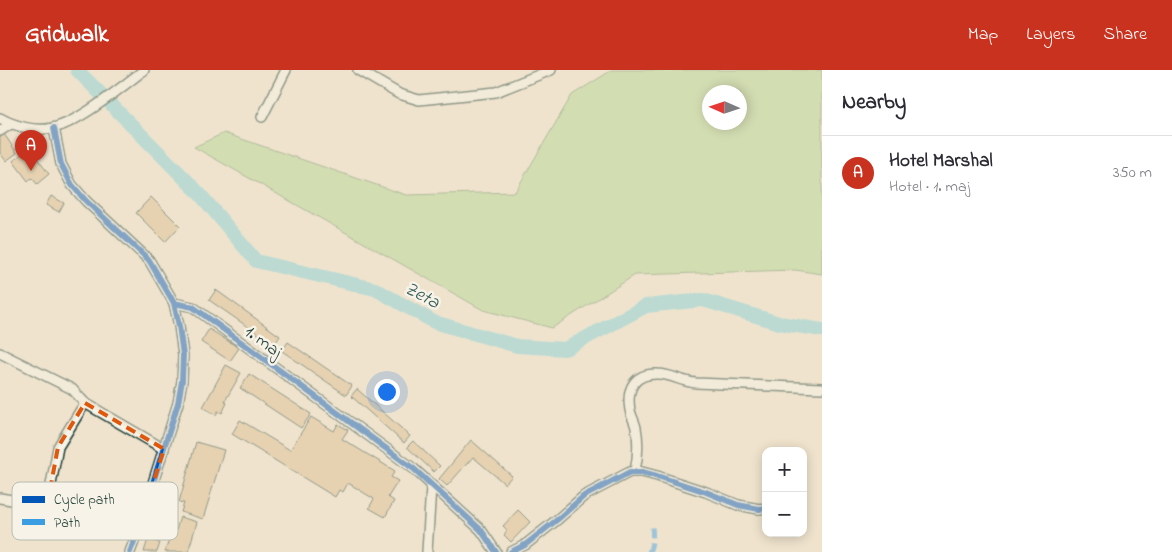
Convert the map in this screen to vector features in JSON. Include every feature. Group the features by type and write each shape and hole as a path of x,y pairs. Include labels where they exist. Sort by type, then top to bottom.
{"street":[{"path":"0,118 11,124 44,129 54,128 72,121 144,70"},
{"path":"262,117 286,70"},
{"path":"358,70 399,94 419,100 496,92 551,70"},
{"path":"0,131 11,124"},
{"path":"54,128 61,164 72,185 86,201 150,260 174,303 183,355 182,381 178,403 154,482"},
{"name":"1. maj","path":"174,303 193,308 414,469 481,530 496,552"},
{"path":"0,353 72,389 85,402 164,449"},
{"path":"635,471 638,458 638,440 629,401 632,386 636,379 642,376 660,374 685,382 696,383 822,388"},
{"path":"51,482 58,447 85,402"},
{"path":"511,552 525,545 584,496 624,474 635,471 706,492 738,505 762,509"},
{"path":"427,552 431,486"},
{"path":"130,552 135,540"}],"highlighted area":[{"path":"85,403 164,449 138,531 47,506 58,447"}],"green space":[{"path":"612,70 822,70 822,274 795,270 635,275 552,328 483,310 194,147 224,133 406,195 515,192 572,95"}],"building":[{"path":"4,134 17,153 6,161 0,153 0,138"},
{"path":"29,148 49,174 37,184 32,178 28,181 13,161"},
{"path":"51,196 64,203 59,212 46,205"},
{"path":"151,197 180,226 165,242 136,213"},
{"path":"216,290 280,336 274,345 209,300"},
{"path":"209,329 239,348 230,361 201,342"},
{"path":"288,342 352,386 346,395 282,351"},
{"path":"226,365 241,373 225,401 227,403 222,413 218,411 216,415 203,407"},
{"path":"249,374 311,414 301,428 240,388"},
{"path":"357,389 410,436 404,443 351,396"},
{"path":"311,417 334,431 338,424 348,430 342,439 395,471 391,477 398,481 388,497 394,501 385,517 369,508 374,499 348,483 343,492 339,490 335,497 232,434 240,420 290,450"},
{"path":"471,440 512,476 505,484 473,457 447,486 439,479"},
{"path":"413,441 440,466 434,472 407,447"},
{"path":"196,442 224,450 203,519 181,512 184,503 179,502"},
{"path":"518,510 530,522 511,542 504,535 507,530 503,526"},
{"path":"180,517 197,522 188,552 165,552 169,540 178,540"},
{"path":"148,540 160,543 157,552 144,552"}],"waterway":[{"name":"Zeta","path":"77,70 199,193 256,261 375,289 434,322 517,346 565,349 646,306 703,300 779,323 822,330"}],"marked path":[{"path":"649,552 652,527"}],"cycle path":[{"path":"54,128 61,164 72,185 86,201 149,260 174,303 183,355 182,381 178,403 153,482"},
{"path":"174,303 193,307 414,469 481,530 496,552"},
{"path":"511,552 525,545 584,496 630,472 642,472 657,476 738,505 762,509"},
{"path":"130,552 135,540"}],"place":[{"name":"Hotel Marshal","path":"31,171"}]}
